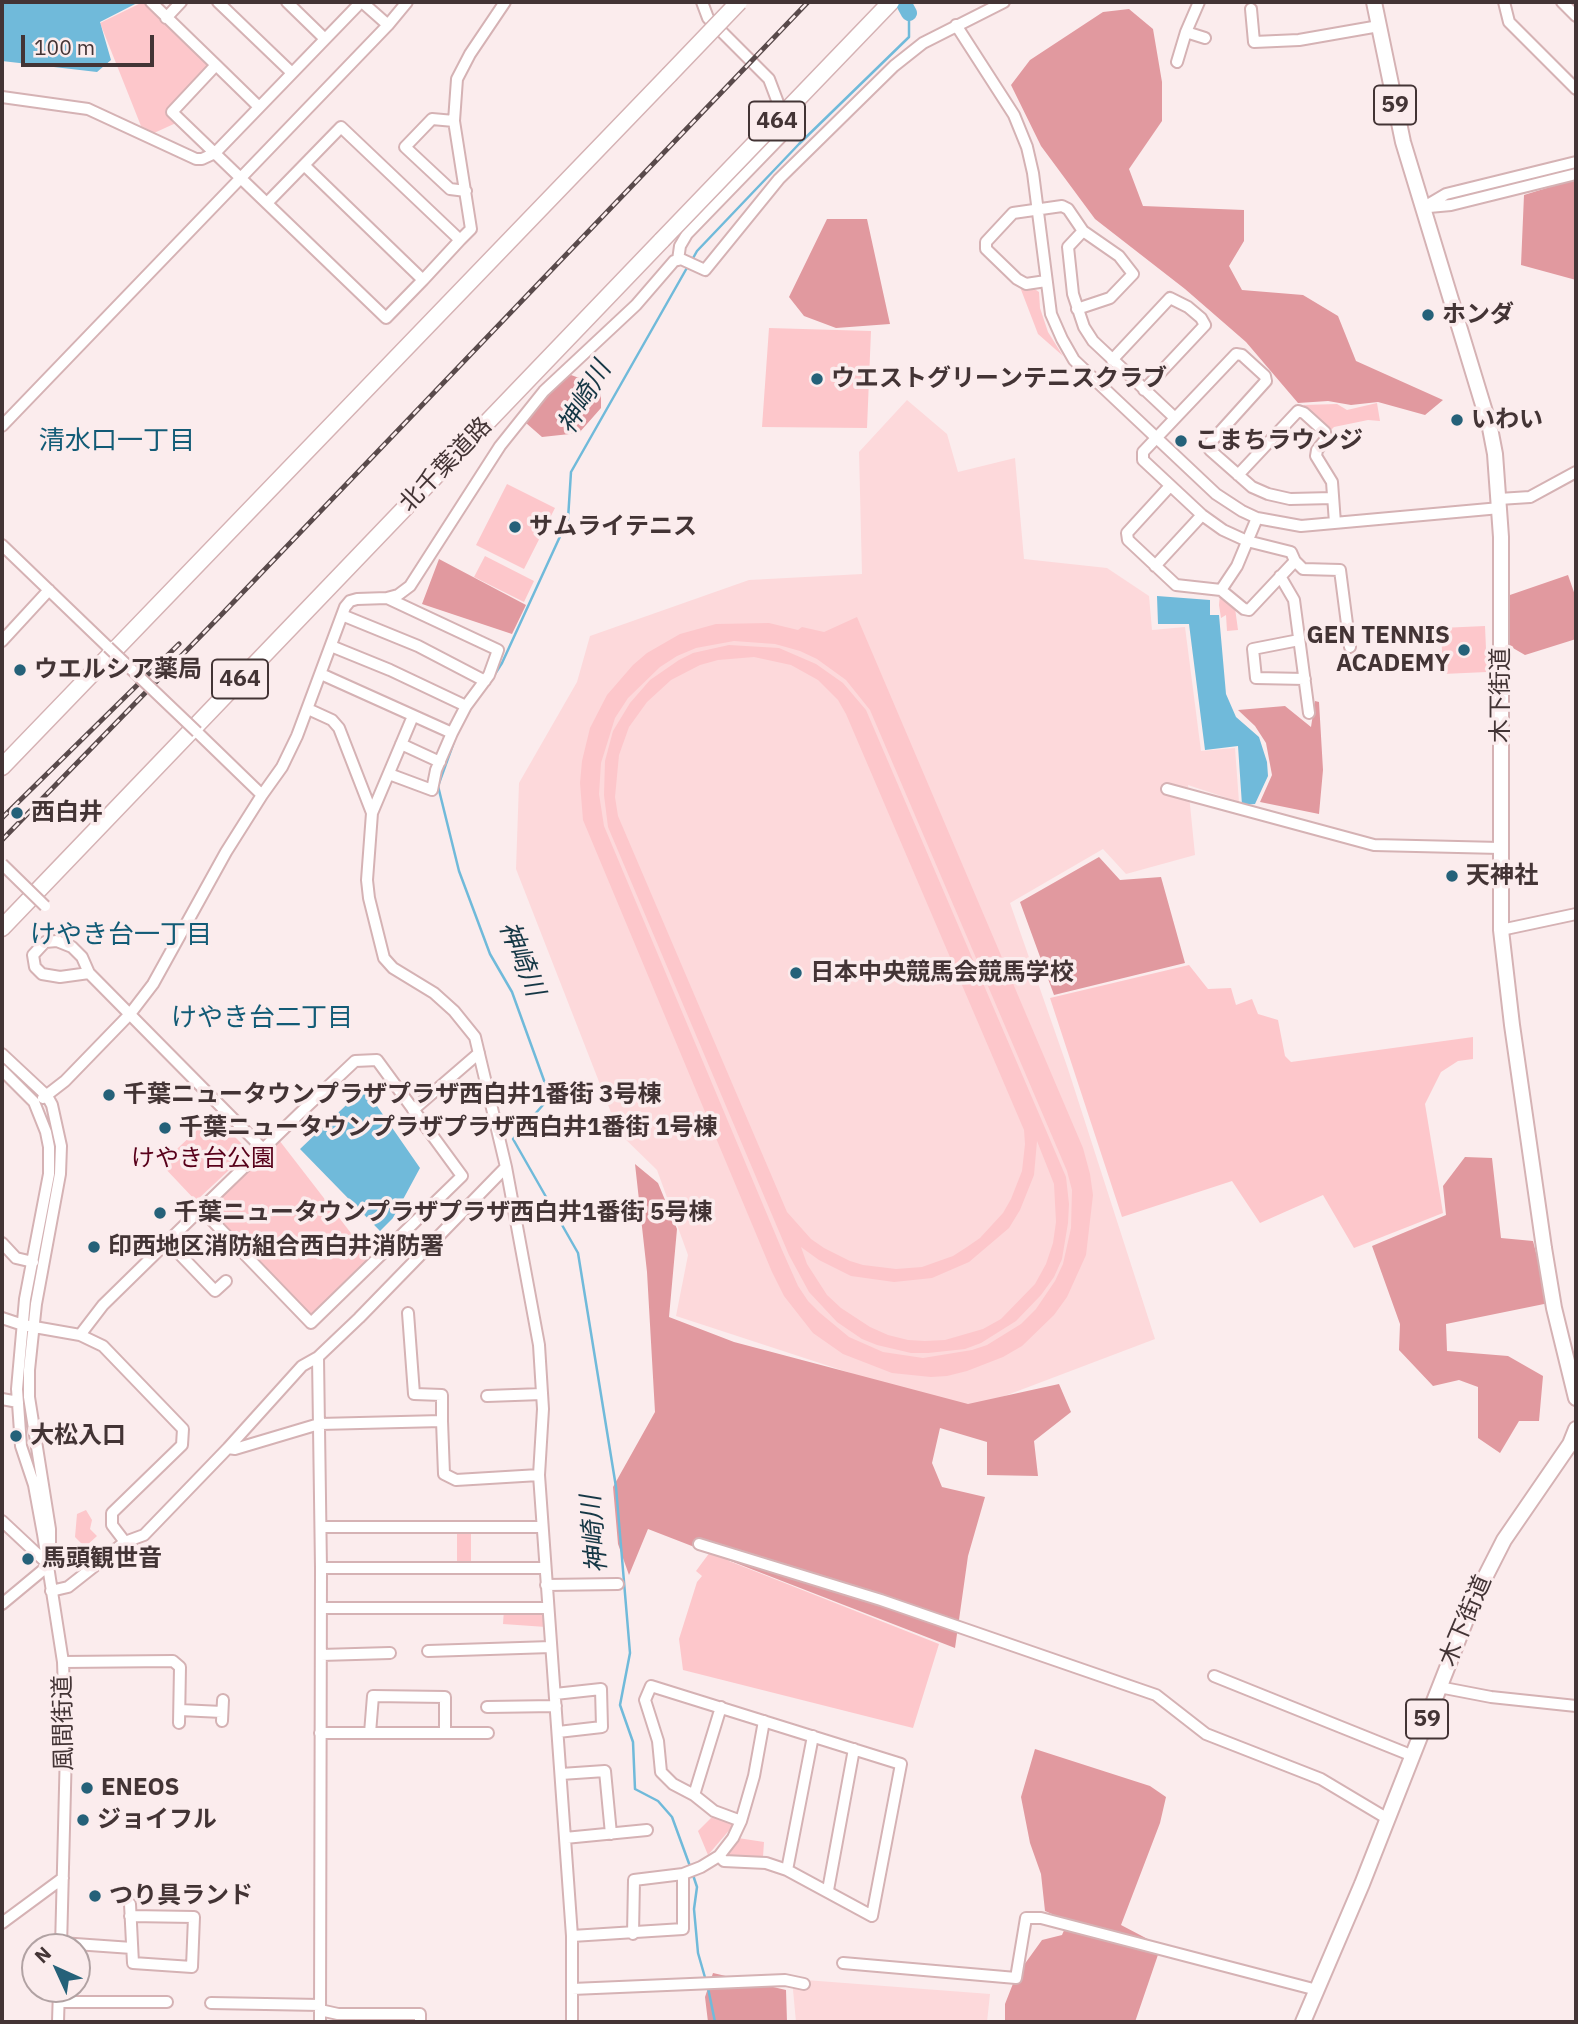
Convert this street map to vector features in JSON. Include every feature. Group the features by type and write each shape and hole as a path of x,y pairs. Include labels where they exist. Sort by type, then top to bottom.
{"highway":[{"path":"2,767 739,2"},
{"name":"北千葉道路","path":"2,928 891,2"}],"main road":[{"name":"木下街道","path":"1374,2 1398,122 1490,428 1495,454 1500,504 1502,930 1512,1025 1544,1248 1554,1308 1576,1398"},
{"name":"木下街道","path":"1303,2022 1388,1819 1464,1623 1493,1560 1570,1444 1576,1429"}],"street":[{"path":"151,2 259,107"},
{"path":"166,18 181,2"},
{"path":"218,2 292,73"},
{"path":"287,2 325,39"},
{"path":"2,97 88,109 197,159 215,153 362,2 388,25"},
{"path":"2,426 408,2"},
{"path":"216,65 172,112 386,318 471,229 454,121 457,79 470,54 505,2"},
{"path":"686,262 680,246 687,233 780,138 784,129 780,108 769,79 708,18 702,2"},
{"path":"34,1102 47,1096 65,1081 130,1014 153,984 226,852 282,767 350,601 387,598 398,595 410,586 500,446 544,391 636,305 674,261 686,262 705,270 709,267 779,179 894,66 923,43 1004,2"},
{"path":"1177,62 1199,2"},
{"path":"1504,2 1509,22 1576,89"},
{"path":"1562,2 1576,16"},
{"path":"1251,9 1254,42 1299,40 1379,26"},
{"path":"956,25 1014,115 1027,147 1033,173 1051,314 1062,339 1074,360 1216,494 1257,518 1301,526 1500,504 1530,497 1576,472"},
{"path":"1186,32 1205,38"},
{"path":"454,121 432,119 405,147 450,189 466,191"},
{"path":"267,203 341,127 460,240"},
{"path":"1424,207 1446,194 1576,162"},
{"path":"304,166 423,280"},
{"path":"1424,207 1451,205 1576,174"},
{"path":"1046,281 1026,284 1017,279 986,249 986,242 1013,213 1062,206 1068,209 1083,231 1119,256 1133,274 1110,298 1077,309"},
{"path":"1083,231 1068,247 1077,309 1093,341 1175,418"},
{"path":"1112,360 1170,298 1188,307 1201,318 1205,325 1144,390"},
{"path":"1333,498 1290,499 1268,494 1252,487 1210,450 1210,443 1266,381 1265,376 1241,355 1236,354 1143,452 1143,460 1202,515 1223,530 1247,541 1291,552 1303,569 1340,570 1350,647"},
{"path":"1238,475 1298,411 1304,413 1325,432 1326,439 1317,450 1316,456 1332,482 1335,523"},
{"path":"1170,486 1127,533 1128,540 1176,585 1221,590 1244,610 1249,610 1295,561"},
{"path":"1155,566 1202,515"},
{"path":"1221,590 1237,565 1257,518"},
{"path":"2,545 262,795"},
{"path":"1280,576 1294,600 1309,713"},
{"path":"2,641 49,590"},
{"path":"387,598 498,650 489,675 466,706 452,733 439,762 432,790 389,774"},
{"path":"342,615 418,646 485,681"},
{"path":"1299,640 1254,649 1256,678 1305,679"},
{"path":"331,646 466,706"},
{"path":"321,674 452,733"},
{"path":"308,709 332,720 339,728 372,813"},
{"path":"413,716 372,813 367,880 384,958 393,968 434,993 454,1011 475,1037 506,1167 539,1345 542,1394 539,1475 572,1936 572,2022"},
{"path":"401,744 439,762"},
{"path":"1167,789 1374,845 1500,848"},
{"path":"2,864 45,906"},
{"path":"1502,930 1576,914"},
{"path":"89,973 60,977 42,974 35,967 33,955 45,942 57,941 72,947 82,957 89,973 263,1149"},
{"path":"413,1110 479,1053"},
{"path":"2,1054 47,1096 58,1126 61,1163 36,1304 29,1326 18,1402 21,1446 34,1485 49,1565"},
{"path":"80,1335 103,1305 201,1209 355,1060 377,1060 462,1177 311,1323 201,1209"},
{"path":"2,1070 34,1102 46,1132 49,1163 33,1262 29,1396 50,1529 49,1565 2,1604"},
{"path":"51,1591 68,1587 125,1542 144,1535 302,1366 318,1357 395,1283 506,1167"},
{"path":"168,1242 215,1291 226,1281"},
{"path":"2,1244 16,1258 33,1262"},
{"path":"408,1313 414,1394 442,1395 444,1474 456,1479 539,1475"},
{"path":"2,1318 80,1335 103,1346 183,1429 182,1445 112,1513 111,1525 125,1542"},
{"path":"318,1357 321,1527 320,2022"},
{"path":"487,1396 542,1394"},
{"path":"2,1399 18,1402"},
{"path":"228,1448 235,1450 319,1424 442,1421"},
{"path":"2,1521 49,1565"},
{"path":"321,1527 542,1527"},
{"path":"699,1544 881,1600 1156,1695 1206,1734 1321,1779 1388,1819"},
{"name":"風間街道","path":"49,1565 63,1661 66,1705 61,1933"},
{"path":"321,1568 545,1568"},
{"path":"546,1585 618,1584"},
{"path":"321,1608 548,1608"},
{"path":"428,1651 551,1647"},
{"path":"321,1655 390,1653"},
{"path":"63,1661 173,1661 180,1667 179,1723"},
{"path":"1214,1676 1413,1756"},
{"path":"719,1856 724,1861 766,1863 787,1870 872,1916 901,1764 651,1686 645,1700 658,1741 662,1772 673,1784 694,1795 714,1811 741,1821"},
{"path":"1439,1687 1491,1697 1576,1706"},
{"path":"487,1707 555,1700 601,1689 602,1727 558,1732"},
{"path":"370,1732 373,1696 445,1697 445,1732"},
{"path":"694,1795 721,1707"},
{"path":"180,1710 222,1711"},
{"path":"633,1934 634,1880 683,1874 701,1867 719,1856 733,1838 741,1821 754,1776 764,1721"},
{"path":"320,1733 488,1733"},
{"path":"787,1870 813,1736"},
{"path":"828,1891 854,1749"},
{"path":"561,1774 605,1771 611,1834"},
{"path":"565,1838 647,1830"},
{"path":"572,1936 683,1930 683,1874"},
{"path":"2,1923 63,1878"},
{"path":"130,1910 194,1917 192,1967 133,1962 132,1948 130,1910"},
{"path":"843,1963 1016,1978 1026,1918 1041,1918 1317,1990"},
{"path":"91,1946 132,1948"},
{"path":"572,1989 785,1980 804,1984"},
{"path":"91,2002 167,2002"},
{"path":"58,2022 59,2003"},
{"path":"211,2003 320,2007 338,2014 423,2016"}],"shaded area":[{"path":"1129,9 1153,29 1162,82 1162,121 1129,169 1143,206 1244,210 1244,241 1229,266 1242,290 1303,295 1338,316 1356,361 1443,400 1425,415 1378,402 1351,405 1328,401 1298,403 1246,342 1185,289 1095,219 1041,146 1011,85 1030,60 1103,12"},
{"path":"1576,179 1576,280 1521,265 1524,195"},
{"path":"827,219 867,219 890,324 836,328 804,316 789,297"},
{"path":"571,375 601,386 601,408 579,433 542,437 526,423 545,393"},
{"name":"日本中央競馬会競馬学校","path":"907,400 947,434 958,472 1015,458 1024,559 1107,568 1149,596 1152,630 1185,627 1201,751 1235,748 1239,802 1188,785 1195,855 1126,874 1103,849 1010,903 1068,1069 1155,1339 973,1408 942,1403 676,1316 688,1255 657,1170 619,1133 516,869 519,783 577,682 590,636 749,580 862,574 859,452"},
{"path":"439,559 526,605 512,634 422,604"},
{"path":"1568,575 1576,598 1576,639 1525,655 1506,644 1507,596"},
{"path":"1315,701 1319,702 1323,770 1319,814 1260,802 1272,775 1266,743 1255,726 1238,710 1285,706 1311,727"},
{"path":"1099,857 1120,880 1161,877 1185,963 1054,995 1020,902"},
{"path":"1465,1157 1492,1158 1501,1238 1533,1241 1549,1303 1446,1324 1447,1351 1508,1356 1543,1376 1539,1421 1519,1421 1500,1453 1478,1438 1478,1387 1459,1380 1433,1386 1399,1350 1400,1324 1372,1246 1446,1215 1443,1186"},
{"path":"635,1164 658,1183 677,1229 669,1317 734,1342 968,1404 1059,1384 1071,1412 1034,1441 1038,1476 987,1475 987,1442 940,1428 932,1463 942,1487 985,1497 968,1556 955,1648 648,1529 629,1575 618,1544 613,1487 655,1412 647,1272"},
{"path":"1035,1749 1150,1786 1166,1797 1160,1823 1121,1925 1161,1946 1135,2022 1005,2022 1005,2004 1016,1976 1042,1940 1062,1935 1068,1921 1045,1911 1041,1874 1030,1843 1021,1797"},
{"path":"713,1973 786,1990 787,2022 708,2022 705,1997"},
{"path":"792,1979 990,1994 987,2022 796,2022"}],"green space":[{"path":"143,2 208,62 209,66 165,112 176,123 154,133 141,126 100,23"},
{"path":"1020,287 1033,288 1039,292 1040,308 1048,332 1063,356 1038,334"},
{"name":"ウエストグリーンテニスクラブ","path":"769,328 871,331 867,428 762,427"},
{"path":"1377,403 1380,421 1368,420 1334,427 1330,431 1303,405 1337,404 1347,410"},
{"name":"サムライテニス","path":"507,484 555,508 524,569 476,545"},
{"path":"485,556 534,581 524,602 474,577"},
{"path":"1220,594 1235,608 1238,630 1227,631 1226,615 1221,618"},
{"path":"857,617 1083,1148 1090,1174 1093,1195 1086,1255 1067,1297 1054,1315 1022,1346 1003,1357 947,1376 892,1373 843,1354 813,1333 784,1296 583,820 580,783 590,728 607,695 647,653 680,634 716,624 769,623 798,630 802,627 824,632","holes":["734,641 775,644 817,659 846,680 870,710 1067,1171 1072,1190 1071,1228 1063,1264 1055,1281 1036,1309 1021,1324 987,1345 972,1350 923,1358 883,1352 849,1337 808,1301 782,1250 604,826 599,794 601,763 615,718 628,698 660,667 696,648"]},
{"name":"GEN TENNIS ACADEMY","path":"1485,626 1487,672 1443,674 1441,628"},
{"path":"729,645 779,648 816,664 843,683 866,710 1066,1177 1068,1223 1062,1259 1054,1277 1016,1321 981,1343 965,1349 928,1353 911,1353 877,1345 862,1339 837,1322 809,1292 789,1255 608,827 604,795 605,761 613,731 630,703 650,680 693,653","holes":["754,657 791,665 818,680 838,700 846,714 1024,1130 1022,1171 1003,1213 980,1238 967,1247 953,1256 922,1267 896,1269 850,1261 811,1239 787,1212 618,816 615,797 619,755 629,727 647,702 671,680 700,665 718,660","1037,1141 1054,1184 1056,1222 1053,1243 1035,1284 1001,1319 983,1329 945,1340 908,1340 888,1335 841,1308 827,1295 807,1264 801,1247 819,1260 851,1276 894,1282 932,1278 969,1262 1009,1228 1020,1210 1034,1175"]},
{"path":"1189,965 1208,989 1231,988 1236,1005 1252,999 1258,1014 1278,1020 1285,1056 1291,1062 1473,1037 1473,1059 1458,1061 1441,1072 1425,1104 1443,1213 1354,1248 1323,1195 1260,1223 1232,1181 1122,1217 1050,998"},
{"name":"けやき台公園","path":"213,1115 243,1145 245,1155 196,1201 161,1164"},
{"path":"279,1140 371,1259 313,1314 307,1314 210,1213 210,1206"},
{"path":"86,1510 92,1520 90,1529 97,1536 85,1547 75,1537 77,1514"},
{"path":"457,1532 471,1532 471,1564 457,1563"},
{"path":"713,1548 729,1561 939,1644 913,1728 683,1670 679,1639 697,1582 702,1576 696,1571"},
{"path":"504,1609 544,1612 546,1627 503,1624"},
{"path":"714,1815 732,1822 732,1827 708,1855 698,1831"},
{"path":"738,1838 764,1842 763,1857 726,1856"}],"water":[{"path":"2,2 139,2 100,22 111,60 97,72 2,61"},
{"path":"1157,596 1210,600 1210,615 1219,615 1226,694 1236,717 1259,737 1267,762 1268,776 1255,804 1242,805 1238,746 1205,750 1189,624 1158,624"},
{"path":"361,1091 368,1093 420,1168 393,1218 380,1231 300,1149"}],"waterway":[{"name":"神崎川","path":"903,2 909,13"},
{"name":"神崎川","path":"692,260 697,251 799,144 909,37 909,13"},
{"name":"神崎川","path":"495,674 568,519 571,472 688,266"},
{"name":"神崎川","path":"455,739 438,786 459,871 490,954 512,992 550,1097 513,1139 578,1253 616,1487 630,1653 620,1705 633,1742 635,1789 658,1801 672,1817 691,1869"},
{"name":"神崎川","path":"693,1875 697,1887 694,1909 698,1953 706,1981"},
{"name":"神崎川","path":"708,1988 715,2022"}],"railway":[{"path":"2,840 808,2"},
{"path":"2,818 179,644"}],"place":[{"name":"ホンダ","path":"1428,315"},
{"name":"ウエストグリーンテニスクラブ","path":"817,379"},
{"name":"いわい","path":"1457,420"},
{"name":"こまちラウンジ","path":"1181,441"},
{"name":"サムライテニス","path":"515,527"},
{"name":"GEN TENNIS ACADEMY","path":"1464,650"},
{"name":"ウエルシア薬局","path":"20,670"},
{"name":"西白井","path":"17,813"},
{"name":"天神社","path":"1452,876"},
{"name":"日本中央競馬会競馬学校","path":"796,973"},
{"name":"千葉ニュータウンプラザプラザ西白井1番街 3号棟","path":"109,1095"},
{"name":"千葉ニュータウンプラザプラザ西白井1番街 1号棟","path":"165,1128"},
{"name":"千葉ニュータウンプラザプラザ西白井1番街 5号棟","path":"160,1213"},
{"name":"印西地区消防組合西白井消防署","path":"94,1247"},
{"name":"大松入口","path":"16,1436"},
{"name":"馬頭観世音","path":"28,1559"},
{"name":"ENEOS","path":"87,1788"},
{"name":"ジョイフル","path":"83,1820"},
{"name":"つり具ランド","path":"95,1896"}],"district":[{"name":"清水口一丁目","path":"117,441"},
{"name":"けやき台一丁目","path":"121,935"},
{"name":"けやき台二丁目","path":"262,1018"}]}
